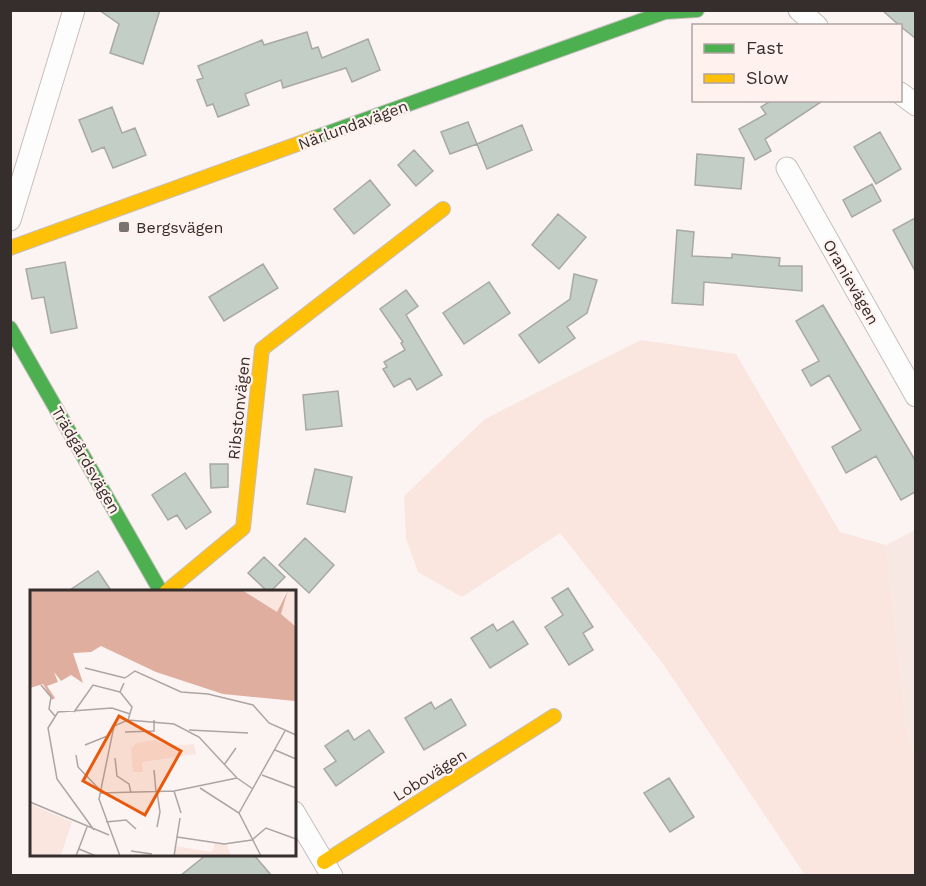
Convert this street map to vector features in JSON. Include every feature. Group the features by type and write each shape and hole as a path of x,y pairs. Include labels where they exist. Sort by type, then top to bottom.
{"street":[{"path":"10,220 74,10"},
{"name":"Närlundavägen","path":"10,248 664,11 697,10"},
{"path":"799,10 815,24"},
{"path":"902,95 915,105"},
{"name":"Oranievägen","path":"787,168 915,396"},
{"name":"Ribstonvägen","path":"168,590 243,528 262,349 443,209"},
{"name":"Trädgårdsvägen","path":"10,328 160,590"},
{"name":"Lobovägen","path":"328,869 554,716"},
{"path":"296,815 328,869"}],"shaded area":[{"path":"641,340 736,354 840,532 886,545 906,724 915,757 915,875 805,875 661,661 560,533 462,597 418,572 406,538 404,496 485,419"},
{"path":"915,530 915,757 906,724 886,545"}],"building":[{"path":"99,10 160,10 143,64 110,53 119,24"},
{"path":"882,10 915,10 915,38 902,28 902,24 898,24"},
{"path":"307,32 312,49 318,47 322,58 368,39 380,70 352,82 346,68 283,88 281,80 245,94 249,105 218,117 213,104 207,106 197,80 203,78 198,66 262,40 264,45"},
{"path":"769,102 821,102 765,139 771,151 755,160 739,129 766,114 761,107"},
{"path":"112,107 122,133 135,128 146,155 113,168 104,147 92,152 79,120"},
{"path":"468,122 477,144 450,154 441,132"},
{"path":"522,125 532,150 487,169 477,144"},
{"path":"880,132 901,169 876,184 854,147"},
{"path":"414,150 433,171 416,186 398,165"},
{"path":"697,154 744,158 741,189 695,185"},
{"path":"370,180 390,205 354,234 334,209"},
{"path":"872,184 881,201 852,217 843,200"},
{"path":"558,214 586,237 559,269 532,245"},
{"path":"915,218 915,271 893,230"},
{"path":"677,230 694,232 692,256 732,258 732,254 780,258 779,266 802,266 802,291 704,282 703,305 672,303"},
{"path":"65,262 77,328 51,333 44,297 32,299 26,269"},
{"path":"263,264 278,288 224,321 209,297"},
{"path":"574,274 597,280 587,313 567,327 575,338 539,363 519,335 570,299"},
{"path":"489,282 510,313 464,344 443,313"},
{"path":"406,290 418,306 406,315 442,375 417,390 410,378 394,387 383,369 387,367 384,362 405,350 401,343 403,342 380,309"},
{"path":"823,305 915,460 915,492 901,500 876,456 846,473 832,447 861,430 829,375 811,386 802,370 819,361 796,321"},
{"path":"338,391 342,426 306,430 303,395"},
{"path":"210,464 228,464 228,487 211,488"},
{"path":"315,469 352,477 345,512 307,504"},
{"path":"185,473 211,512 186,529 177,515 168,520 152,495"},
{"path":"305,538 334,565 309,593 279,565"},
{"path":"264,557 285,577 272,590 266,590 248,573"},
{"path":"98,571 111,590 70,590"},
{"path":"568,588 593,627 583,633 593,650 569,665 545,627 563,615 552,598"},
{"path":"513,621 528,644 490,668 471,638 493,624 497,631"},
{"path":"451,699 466,725 424,750 405,718 431,702 435,709"},
{"path":"348,730 354,740 369,730 384,752 336,786 324,769 336,761 325,746"},
{"path":"669,778 694,817 670,832 644,793"},
{"path":"205,856 255,856 272,876 180,876"}],"traffic: fast":[{"path":"314,138 665,12 697,10"},
{"path":"10,328 160,590"}],"traffic: slow":[{"path":"10,248 314,138"},
{"path":"168,590 243,528 262,349 443,209"},
{"path":"324,862 554,716"}],"place":[{"name":"Bergsvägen","path":"124,227"}]}
